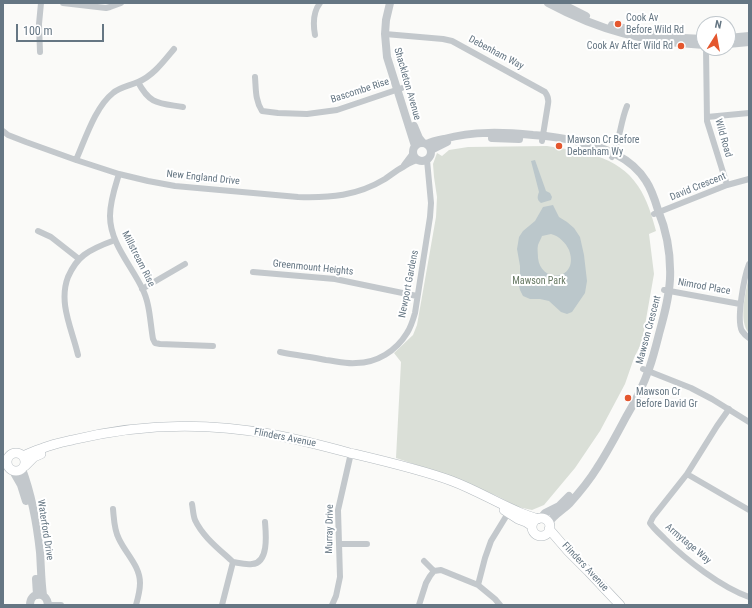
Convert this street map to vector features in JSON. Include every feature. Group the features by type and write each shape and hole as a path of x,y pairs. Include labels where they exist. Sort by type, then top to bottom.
{"main road":[{"name":"Flinders Avenue","path":"350,456 300,440 249,431 218,428 150,427 102,433 49,446 23,456 14,452 9,456 12,467 30,461 39,455 48,452 116,436 164,432 198,432 249,436 429,473 454,482 509,510 521,513 537,521"},
{"path":"12,467 26,462 23,456"},
{"path":"545,520 548,529 542,536 536,535 533,531 537,521 545,520"},
{"name":"Flinders Avenue","path":"548,529 552,539 612,605"},
{"name":"Flinders Avenue","path":"548,529 620,605"}],"street":[{"path":"40,52 39,24 41,3"},
{"path":"63,3 106,8 121,3"},
{"path":"315,35 313,25 315,14 320,3"},
{"name":"Shackleton Avenue","path":"390,3 386,20 388,34 387,56 422,152"},
{"name":"Shackleton Avenue","path":"388,34 395,3"},
{"path":"548,3 559,5 621,28 658,36 696,38"},
{"path":"559,5 579,19 623,34 665,42 696,44"},
{"name":"Debenham Way","path":"388,34 452,41 545,92 548,95 549,100 542,138"},
{"path":"736,37 749,36"},
{"path":"736,43 749,42"},
{"path":"76,160 96,116 108,97 121,88 138,82 155,71 174,49"},
{"name":"Wild Road","path":"706,56 707,121 727,185"},
{"name":"Bascombe Rise","path":"255,77 258,104 262,111 278,113 307,114 337,110 400,89"},
{"path":"138,82 145,93 156,102 183,108"},
{"path":"613,155 617,145 623,115 627,106"},
{"path":"707,117 749,113"},
{"name":"New England Drive","path":"3,131 8,135 76,160 119,174 148,181 175,186 318,198 336,197 372,186 385,179 422,152"},
{"name":"Mawson Crescent","path":"422,152 448,142 472,138 542,138 603,154 613,155 630,170 643,186 657,214 664,251 666,291 646,370 631,408 597,468 575,497 551,520 548,529"},
{"name":"Newport Gardens","path":"280,352 348,363 368,362 378,359 393,350 407,334 415,313 430,217 431,203 428,170 422,152"},
{"name":"Millstream Rise","path":"119,174 111,202 111,226 114,240 142,289 148,307 155,343 213,346"},
{"name":"David Crescent","path":"657,214 727,185 749,179"},
{"path":"38,231 51,237 79,259"},
{"path":"78,355 66,313 64,293 67,280 79,259 92,250 114,240"},
{"path":"142,289 185,264"},
{"name":"Nimrod Place","path":"749,264 740,304 742,332 749,338"},
{"name":"Greenmount Heights","path":"253,272 335,279 417,296"},
{"name":"Nimrod Place","path":"666,291 740,304"},
{"path":"646,370 691,388 749,422"},
{"name":"Mawson Crescent","path":"537,521 545,513 559,506 569,496 593,464 626,408 646,370"},
{"name":"Armytage Way","path":"729,409 687,474 653,516 650,523 666,541 687,559 722,584 749,596"},
{"name":"Murray Drive","path":"332,605 336,596 340,577 338,510 350,456"},
{"name":"Waterford Drive","path":"12,467 28,490 37,526 40,551 40,595"},
{"path":"687,474 749,510"},
{"path":"192,504 194,518 205,535 233,562 251,565 259,562 262,558 266,541 265,522"},
{"path":"113,509 114,524 119,539 134,564 139,576 140,583 136,605"},
{"path":"478,585 491,541 509,510"},
{"path":"339,544 368,544"},
{"path":"424,561 434,572"},
{"path":"222,605 233,562"},
{"path":"419,605 426,583 430,576 434,572 441,570 478,585 500,605"},
{"path":"30,605 31,599 40,595 47,599 48,605 61,605"}],"green space":[{"name":"Mawson Park","path":"547,146 597,156 620,167 630,176 644,196 656,231 649,234 654,274 642,342 634,358 625,384 600,431 575,468 544,505 532,510 518,507 497,496 455,478 396,458 401,362 394,353 413,335 417,325 436,217 437,197 433,164 437,153 442,156 449,150 468,147"},
{"path":"749,276 749,333 746,328 743,314"}],"shaded area":[{"path":"535,160 546,191 550,193 552,197 551,200 541,203 538,198 539,192 531,161"},
{"path":"553,205 559,217 574,228 580,237 587,281 585,293 572,312 567,314 561,312 549,301 530,299 523,296 520,290 518,281 520,266 517,249 519,237 523,231 535,221 543,207","holes":["551,234 562,240 566,245 569,250 571,260 569,268 565,273 559,275 552,275 546,272 541,267 538,258 538,244 542,236"]}],"place":[{"name":"Cook Av Before Wild Rd","path":"618,24"},
{"name":"Cook Av After Wild Rd","path":"681,46"},
{"name":"Mawson Cr Before Debenham Wy","path":"559,146"},
{"name":"Mawson Cr Before David Gr","path":"628,398"}]}
